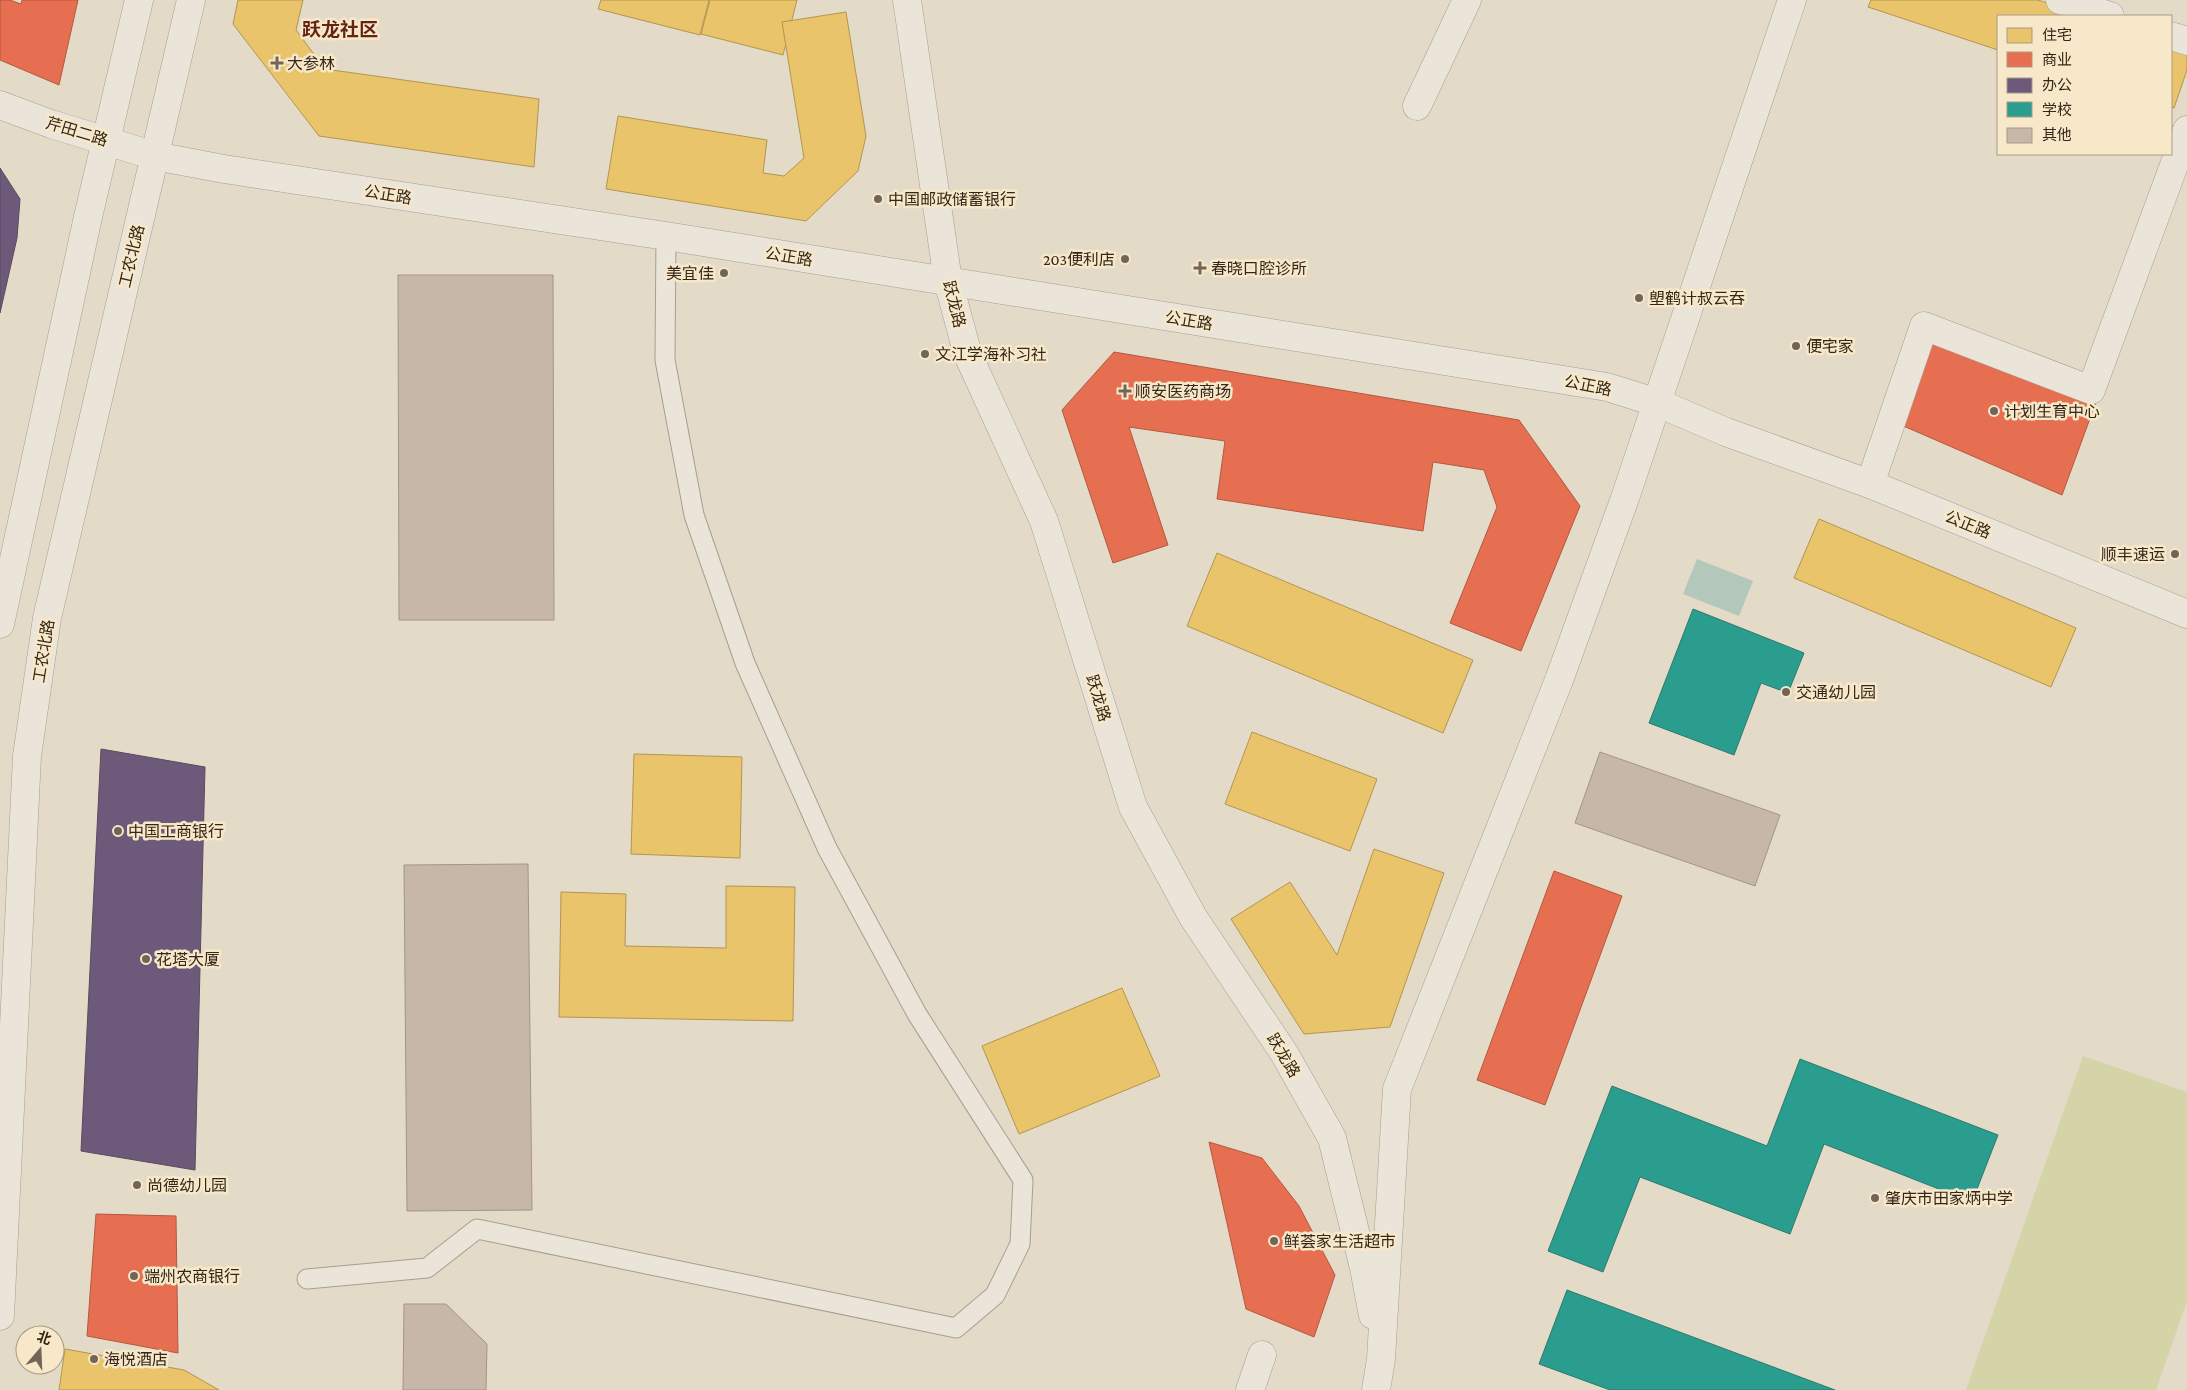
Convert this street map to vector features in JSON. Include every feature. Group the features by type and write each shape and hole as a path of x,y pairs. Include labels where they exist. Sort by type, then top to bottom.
{"street":[{"path":"0,624 106,139 139,0"},
{"name":"工农北路","path":"0,1316 27,756 47,618 191,0"},
{"name":"跃龙路","path":"907,0 948,281 968,355 1044,521 1133,807 1193,918 1284,1052 1332,1138 1364,1268 1381,1360"},
{"path":"1417,106 1467,0"},
{"path":"1376,1390 1381,1360 1397,1089 1558,680 1658,403 1792,0"},
{"path":"2060,0 2107,15"},
{"path":"2172,36 2187,41"},
{"name":"芹田二路","path":"0,105 51,124 106,139 154,156"},
{"path":"1870,484 1924,326 2091,390 2182,160 2187,130"},
{"name":"公正路","path":"154,156 224,169 666,236 1606,386 1658,403 1726,432 1870,484 2187,614"},
{"path":"1250,1390 1262,1355"}],"lane":[{"path":"307,1279 427,1268 477,1229 956,1328 995,1295 1020,1244 1024,1180 917,1014 837,866 744,662 694,515 665,360 666,236"}],"shaded area":[{"path":"1697,559 1753,581 1739,616 1683,594"},
{"path":"2083,1056 2187,1092 2187,1301 2156,1390 1966,1390"}],"building: 住宅":[{"path":"238,0 303,0 296,30 325,69 539,99 534,167 319,136 233,24"},
{"path":"601,0 709,0 700,35 598,9"},
{"path":"710,0 797,0 783,55 701,34"},
{"path":"1871,0 2038,0 2084,15 1997,15 1997,50 1868,7"},
{"path":"846,12 866,136 858,171 806,221 606,189 618,116 767,140 763,173 784,176 804,158 782,22"},
{"path":"2172,44 2187,49 2187,70 2174,108 2172,107"},
{"path":"1819,519 2076,628 2051,687 1794,578"},
{"path":"1217,553 1473,660 1443,733 1187,626"},
{"path":"1252,732 1377,779 1350,851 1225,804"},
{"path":"634,754 742,757 740,858 631,854"},
{"path":"1374,849 1444,873 1390,1027 1304,1034 1231,919 1290,882 1337,955"},
{"path":"726,886 795,887 793,1021 559,1017 561,892 626,894 625,946 726,948"},
{"path":"1122,988 1160,1076 1019,1134 982,1046"},
{"name":"海悦酒店","path":"65,1349 184,1370 219,1390 59,1390 61,1375 65,1375"}],"building: 商业":[{"path":"0,0 10,0 21,4 22,0 78,0 59,85 0,60"},
{"name":"计划生育中心","path":"1924,326 2096,402 2062,495 1892,421"},
{"path":"1114,352 1519,420 1580,506 1521,651 1450,623 1497,507 1484,470 1433,462 1423,531 1217,499 1225,441 1129,427 1168,545 1113,563 1062,410"},
{"path":"1554,871 1622,896 1545,1105 1477,1080"},
{"name":"鲜荟家生活超市","path":"1209,1142 1262,1158 1299,1206 1335,1275 1314,1337 1246,1309"},
{"name":"端州农商银行","path":"96,1214 176,1216 178,1353 87,1336"}],"building: 办公":[{"path":"0,168 20,199 17,238 0,313"},
{"name":"花塔大厦","path":"101,749 205,767 195,1170 81,1151"}],"building: 学校":[{"path":"1693,609 1804,653 1788,693 1761,683 1734,755 1649,723"},
{"path":"1800,1059 1998,1135 1972,1202 1824,1144 1790,1234 1640,1177 1603,1272 1548,1251 1612,1086 1767,1146"},
{"path":"1567,1290 1835,1390 1610,1390 1539,1364"}],"building: 其他":[{"path":"398,275 553,275 554,620 399,620"},
{"path":"1600,752 1780,815 1755,886 1575,823"},
{"path":"528,864 532,1210 407,1211 404,865"},
{"path":"404,1304 446,1304 487,1344 486,1390 403,1390"}],"place":[{"name":"大参林","path":"277,63"},
{"name":"中国邮政储蓄银行","path":"878,199"},
{"name":"203便利店","path":"1125,259"},
{"name":"春晓口腔诊所","path":"1200,268"},
{"name":"美宜佳","path":"724,273"},
{"name":"塱鹤计叔云吞","path":"1639,298"},
{"name":"便宅家","path":"1796,346"},
{"name":"文江学海补习社","path":"925,354"},
{"name":"顺安医药商场","path":"1125,391"},
{"name":"计划生育中心","path":"1994,411"},
{"name":"顺丰速运","path":"2175,554"},
{"name":"交通幼儿园","path":"1786,692"},
{"name":"中国工商银行","path":"118,831"},
{"name":"花塔大厦","path":"146,959"},
{"name":"尚德幼儿园","path":"137,1185"},
{"name":"肇庆市田家炳中学","path":"1875,1198"},
{"name":"鲜荟家生活超市","path":"1274,1241"},
{"name":"端州农商银行","path":"134,1276"},
{"name":"海悦酒店","path":"94,1359"}],"district":[{"name":"跃龙社区","path":"340,29"}]}
